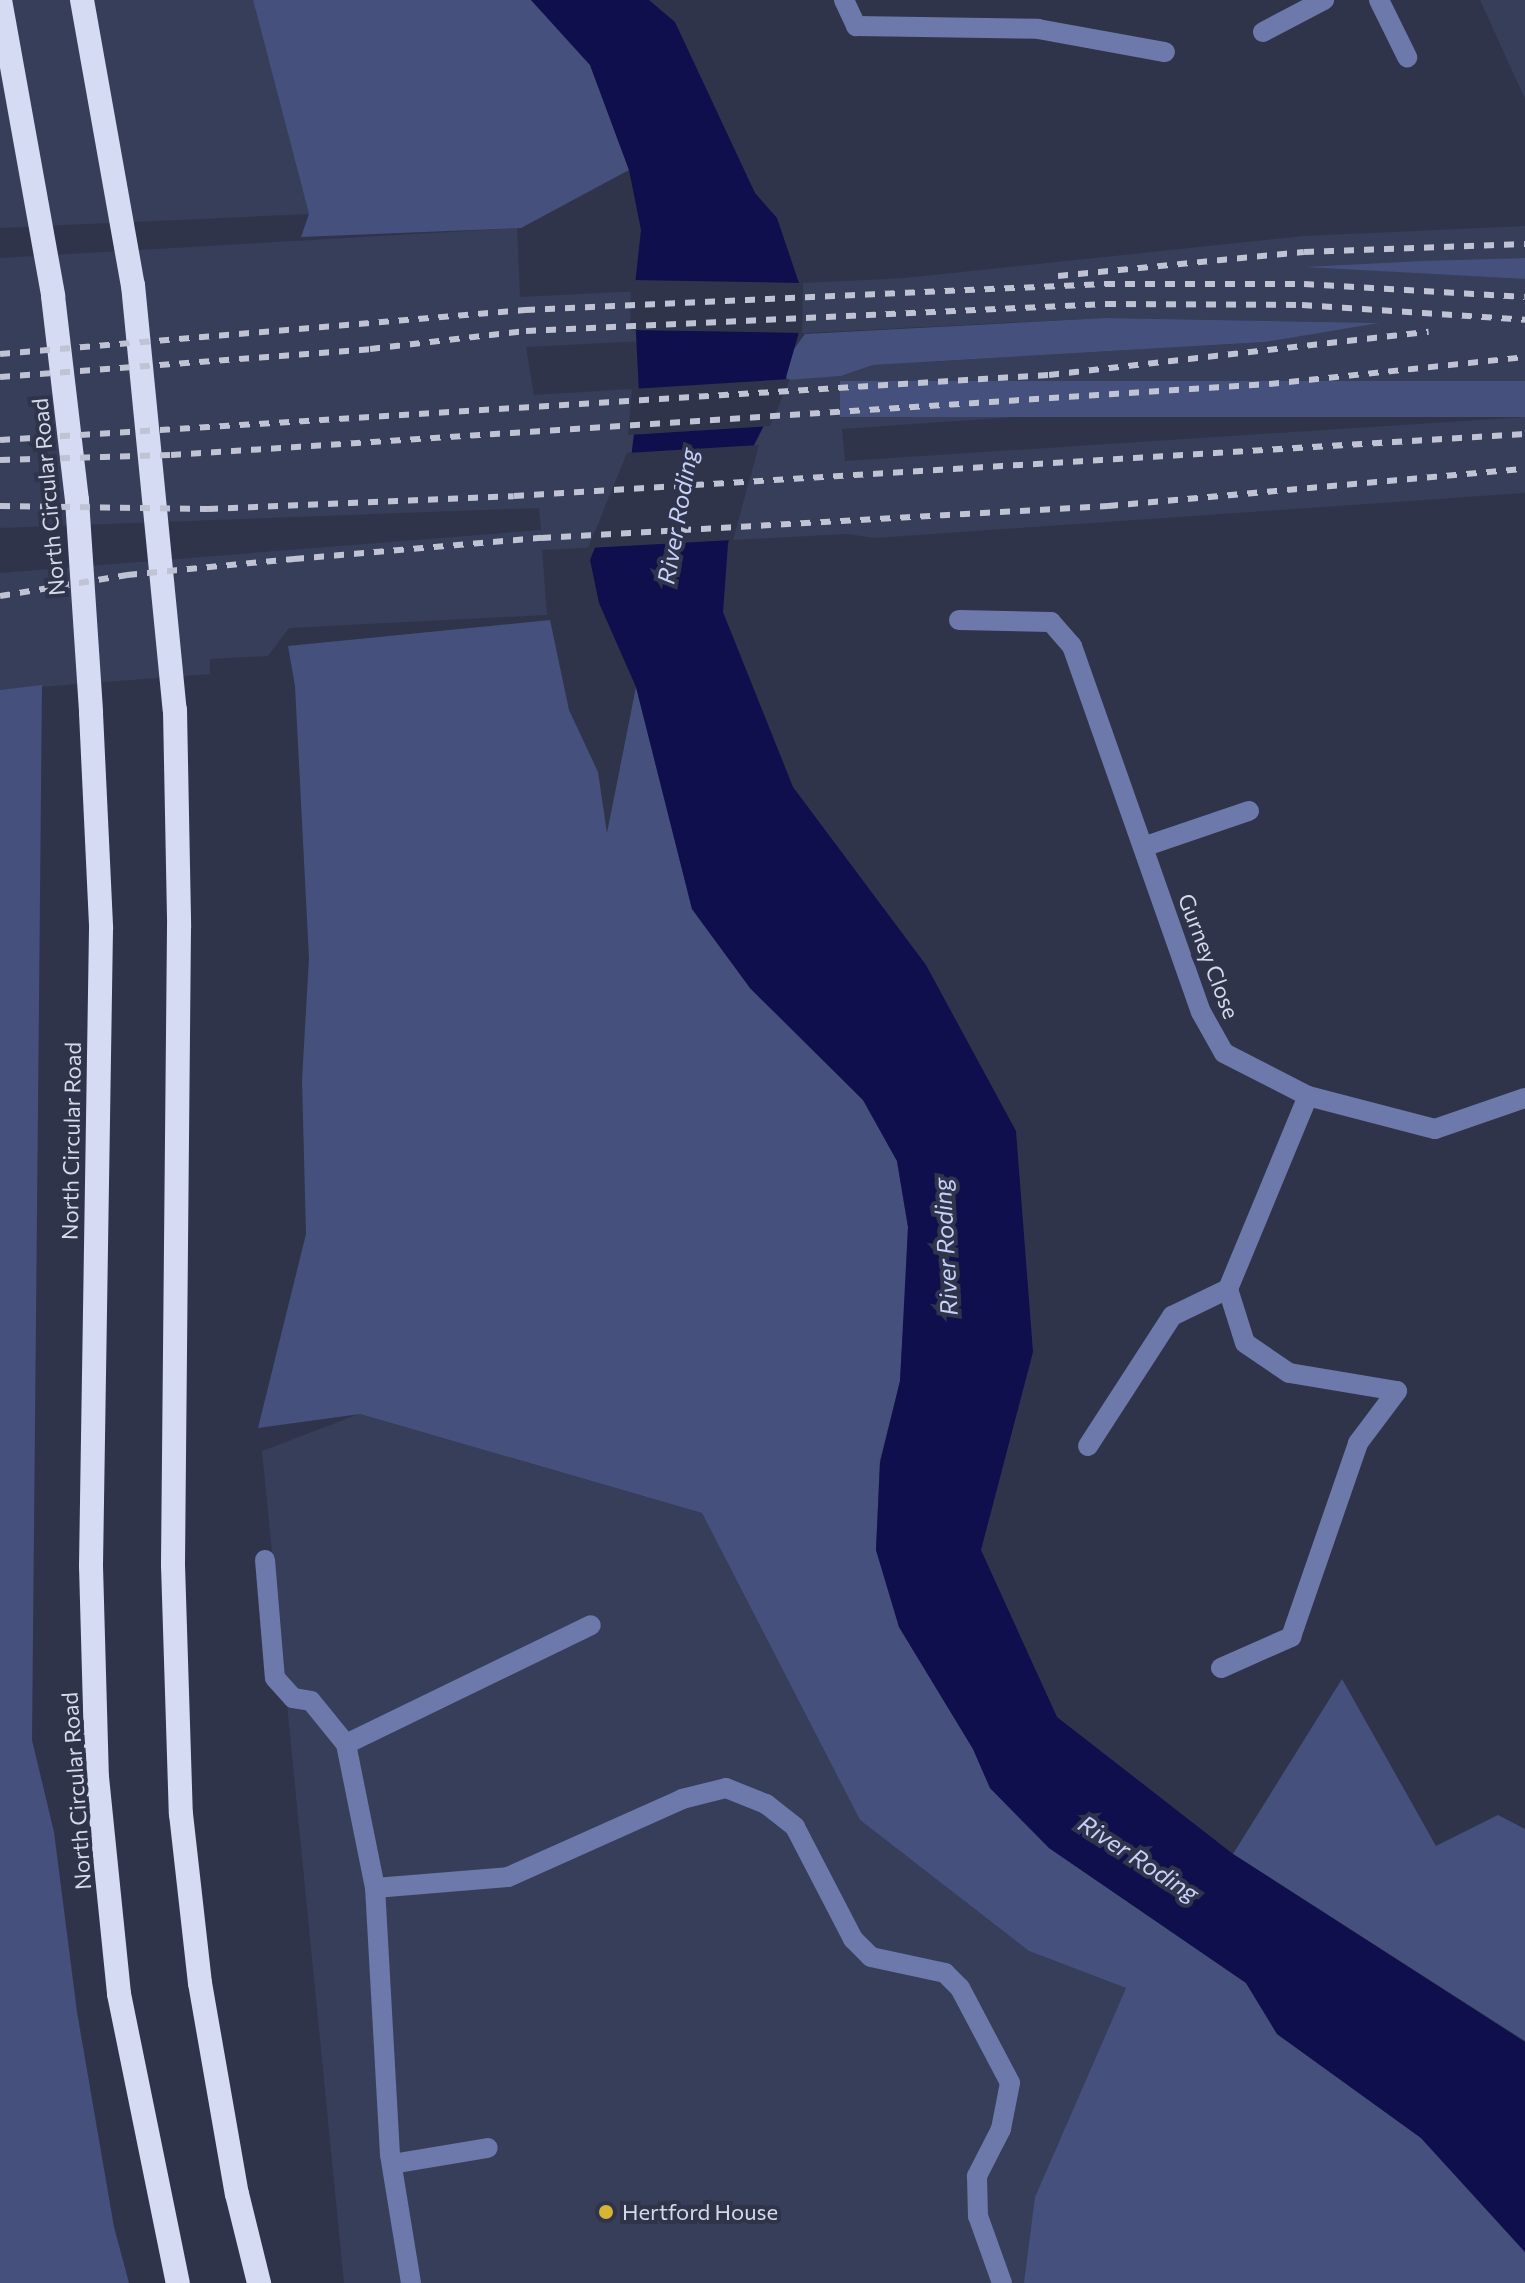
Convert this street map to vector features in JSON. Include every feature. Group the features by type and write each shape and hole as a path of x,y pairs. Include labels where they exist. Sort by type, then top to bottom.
{"highway":[{"name":"North Circular Road","path":"0,0 53,296 77,500 91,713 101,929 91,1566 100,1820 119,1994 178,2283"},
{"path":"82,0 133,285 175,710 179,927 172,1534 181,1814 200,1983 237,2194 259,2283"}],"street":[{"path":"844,0 856,26 1038,29 1165,52"},
{"path":"1263,32 1324,0"},
{"path":"1379,0 1407,57"},
{"name":"Gurney Close","path":"959,620 1025,618 1060,629 1080,667 1201,1012 1224,1053 1308,1096 1435,1129 1525,1098"},
{"path":"1143,847 1249,811"},
{"path":"1221,1668 1291,1637 1358,1443 1397,1391 1289,1373 1245,1343 1228,1289 1308,1096"},
{"path":"1088,1446 1172,1316 1228,1289"},
{"path":"265,1560 275,1678 293,1698 311,1701 346,1744 375,1888 392,2164 411,2283"},
{"path":"346,1744 591,1625"},
{"path":"375,1888 508,1877 682,1799 726,1788 766,1804 795,1827 853,1939 871,1957 945,1973 960,1988 1010,2083 1001,2129 977,2176 978,2216 1002,2283"},
{"path":"392,2164 488,2148"}],"shaded area":[{"path":"0,0 253,0 309,214 0,228"},
{"path":"253,0 531,0 590,65 629,170 521,228 301,237 309,214"},
{"path":"1480,0 1525,0 1525,99"},
{"path":"1525,226 1525,258 1317,267 1525,279 1525,381 842,429 845,461 1525,417 1525,493 875,538 847,534 542,550 547,615 289,628 268,656 210,659 210,674 0,690 0,573 541,530 539,508 0,528 0,258 517,228 520,297 905,278 1304,236","holes":["1105,318 1374,323 1265,342 873,365 841,376 534,395 526,347"]},
{"path":"1525,258 1525,279 1305,267 1422,261"},
{"path":"1105,318 1379,323 1265,342 873,365 841,376 788,380 786,376 791,353 805,334"},
{"path":"840,381 1525,381 1525,417 840,417"},
{"path":"550,620 569,710 598,772 607,833 636,687 692,909 750,988 863,1100 897,1161 908,1227 905,1301 900,1381 880,1460 876,1550 899,1627 973,1749 990,1788 1049,1848 1246,1983 1277,2034 1421,2138 1525,2252 1525,2283 1024,2283 1035,2197 1126,1988 1029,1951 860,1820 702,1513 360,1414 258,1428 306,1234 302,1080 309,958 295,686 288,646"},
{"path":"42,685 32,1740 54,1832 77,2012 114,2227 129,2283 0,2283 0,690"},
{"path":"359,1414 702,1513 860,1820 1029,1951 1126,1988 1035,2197 1026,2283 344,2283 262,1451"},
{"path":"1342,1679 1436,1846 1498,1815 1525,1829 1525,2041 1233,1854"}],"water":[{"name":"River Roding","path":"531,0 649,0 675,22 755,193 777,218 799,283 801,325 783,388 751,451 728,544 723,612 793,787 926,965 1016,1131 1033,1352 981,1550 1057,1717 1233,1854 1525,2042 1525,2252 1421,2138 1277,2034 1246,1983 1049,1848 990,1788 973,1749 899,1627 876,1550 880,1463 900,1381 908,1227 897,1161 863,1100 750,988 692,909 636,687 599,603 590,560 631,458 639,393 634,294 641,230 629,170 590,65"}],"pier":[{"path":"631,280 803,283 802,333 630,330"},
{"path":"790,379 770,426 628,435 632,389"},
{"path":"759,445 733,540 588,548 627,453"}],"railway":[{"path":"1058,276 1304,252 1525,244"},
{"path":"0,354 525,310 1105,284 1304,284 1525,297"},
{"path":"0,377 370,349 526,331 1106,304 1302,305 1525,320"},
{"path":"0,440 1049,375 1429,332"},
{"path":"0,460 171,455 1269,384 1525,357"},
{"path":"0,506 208,509 514,496 1525,434"},
{"path":"0,596 127,575 541,538 1108,506 1525,469"}],"place":[{"name":"Hertford House","path":"606,2212"}]}
